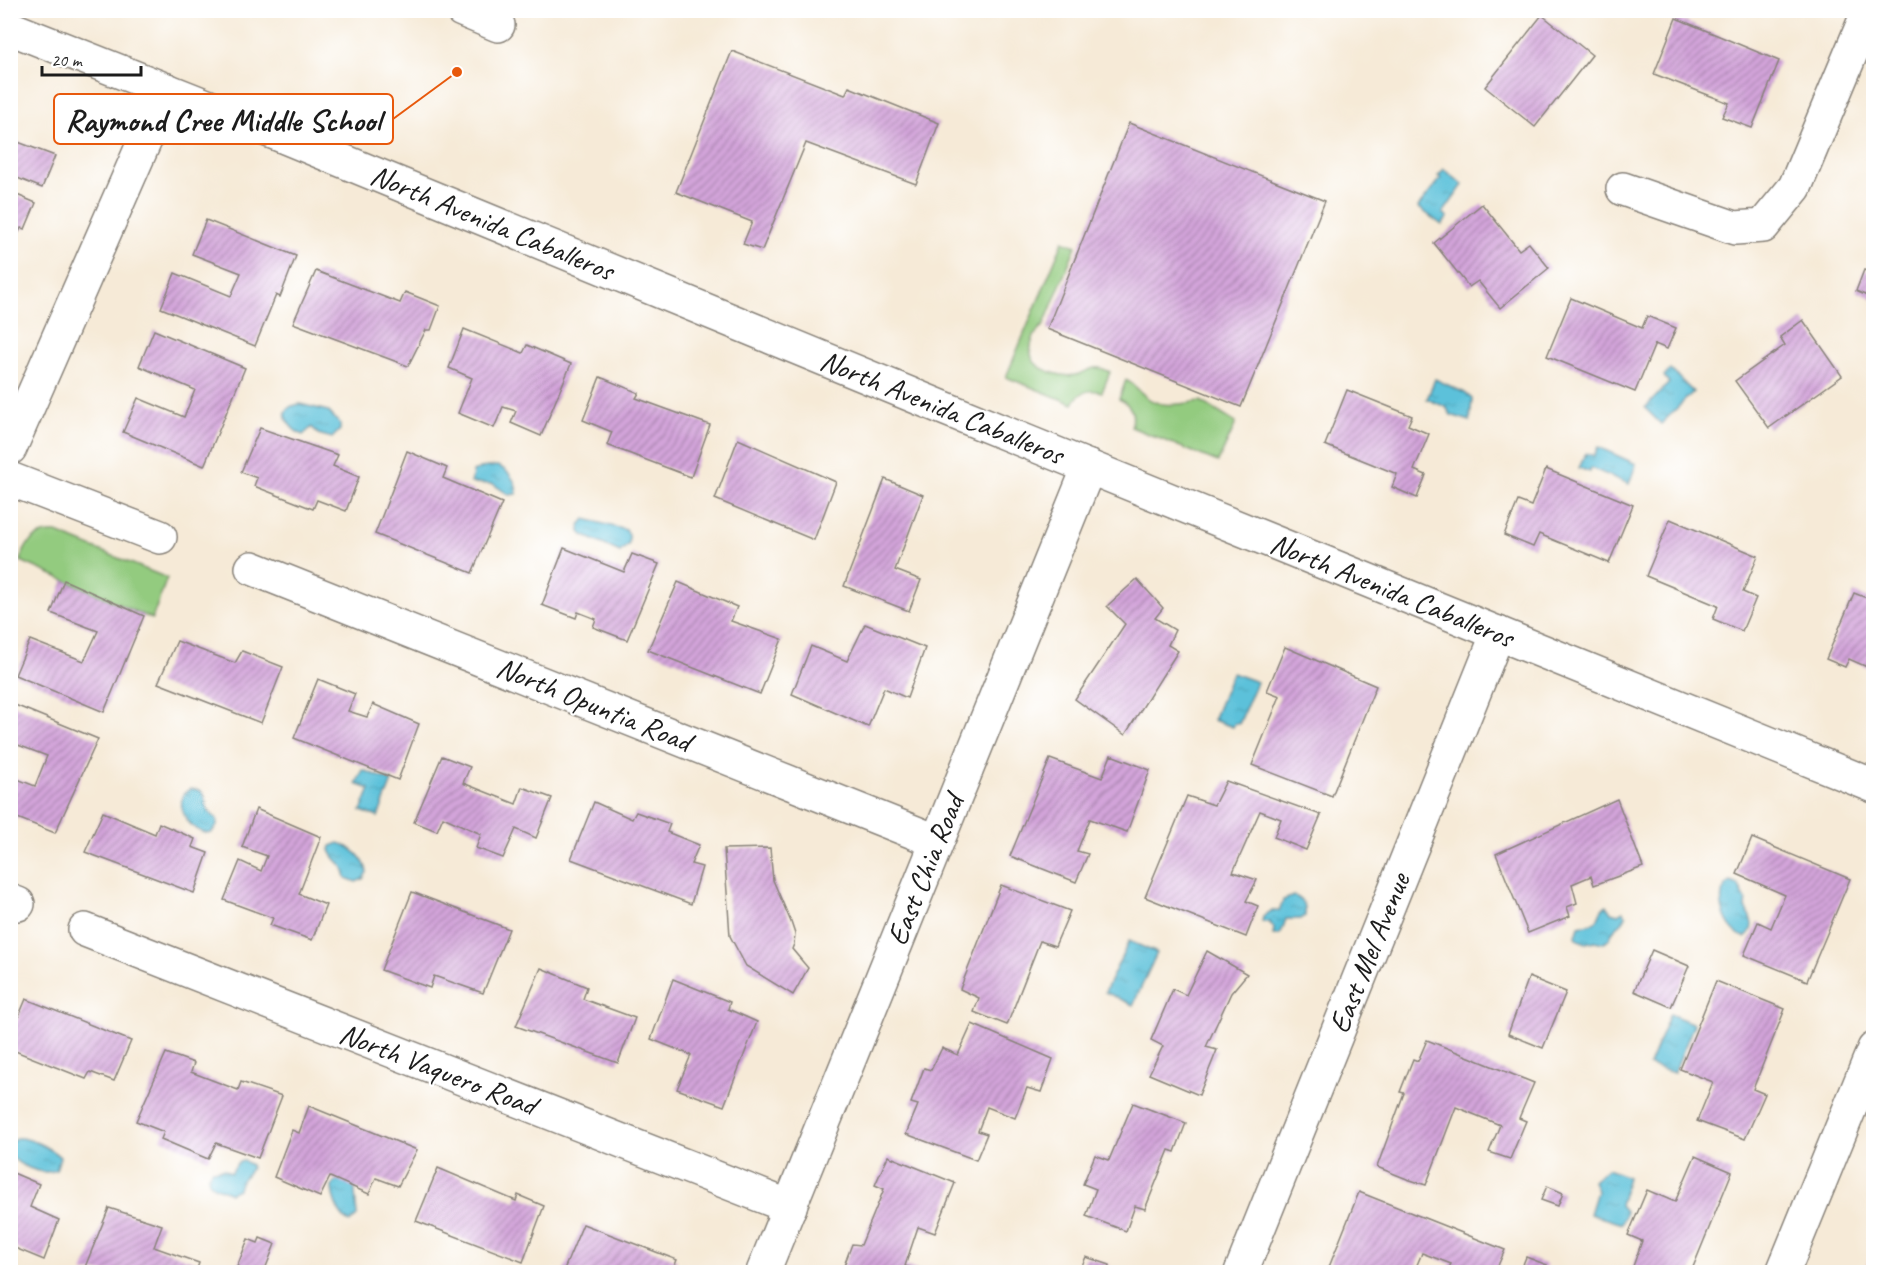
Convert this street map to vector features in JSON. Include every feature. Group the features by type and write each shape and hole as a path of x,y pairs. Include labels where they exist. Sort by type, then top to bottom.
{"street":[{"path":"462,10 498,25"},
{"path":"1623,189 1735,228 1763,226 1795,187 1869,10"},
{"name":"North Avenida Caballeros","path":"10,28 280,135 1874,786"},
{"path":"10,448 167,90"},
{"name":"East Chia Road","path":"763,1272 1089,467"},
{"path":"10,479 160,537"},
{"name":"North Opuntia Road","path":"252,568 936,841"},
{"name":"East Mel Avenue","path":"1241,1272 1498,633"},
{"name":"North Vaquero Road","path":"85,930 790,1207"},
{"path":"1783,1272 1874,1049"}],"green space":[{"path":"1063,241 1076,246 1043,327 1031,345 1032,358 1040,367 1060,375 1079,374 1097,368 1110,372 1102,392 1085,392 1078,396 1073,404 1006,377"},
{"path":"1126,380 1145,396 1158,403 1201,401 1236,423 1218,462 1131,427 1133,418 1131,411 1127,404 1119,399"},
{"path":"57,533 167,578 152,619 21,561 24,550 34,538"}],"water":[{"path":"1444,169 1463,185 1443,213 1448,217 1442,225 1418,207 1441,178 1438,176"},
{"path":"1670,369 1693,392 1661,424 1645,408 1669,383 1664,376"},
{"path":"1435,379 1465,393 1472,399 1470,421 1451,415 1446,407 1427,399"},
{"path":"300,404 328,411 340,424 340,430 332,438 318,434 312,427 303,435 292,427 285,415 290,407"},
{"path":"1598,447 1636,464 1629,484 1591,468 1590,472 1579,468 1586,453 1594,456"},
{"path":"497,466 512,477 516,486 516,494 509,495 493,484 471,483 473,472 480,468"},
{"path":"585,519 626,530 629,535 629,544 620,552 583,535 580,532 580,525"},
{"path":"1232,673 1257,682 1239,724 1235,723 1233,727 1213,720"},
{"path":"363,770 392,781 378,817 361,811 370,789 356,784"},
{"path":"190,789 202,792 208,810 217,819 217,826 211,833 196,829 185,817 182,801 184,794"},
{"path":"339,843 361,858 367,872 363,879 356,882 346,878 343,868 330,850 331,846"},
{"path":"1731,882 1738,885 1746,900 1745,907 1751,919 1751,930 1745,937 1732,928 1723,912 1722,894"},
{"path":"1294,896 1304,903 1305,916 1301,919 1286,919 1281,933 1273,935 1274,928 1269,922 1262,922 1263,917 1271,911 1279,911 1283,900"},
{"path":"1607,905 1611,912 1618,914 1623,911 1626,916 1609,939 1604,943 1595,941 1586,943 1578,940 1576,936 1579,926 1595,922"},
{"path":"1129,941 1157,953 1133,1005 1105,992"},
{"path":"1670,1014 1694,1024 1674,1073 1649,1065"},
{"path":"16,1138 33,1141 60,1157 56,1170 38,1171 15,1160 11,1156 11,1143"},
{"path":"244,1161 251,1165 251,1169 240,1182 238,1189 230,1193 208,1180 212,1170 224,1169 231,1173 238,1162"},
{"path":"1607,1169 1628,1177 1620,1205 1626,1212 1622,1224 1590,1214 1597,1191 1593,1181"},
{"path":"341,1176 354,1180 357,1216 350,1222 339,1212 333,1196 332,1186"}],"building":[{"path":"1542,15 1592,55 1535,127 1485,87"},
{"path":"1676,18 1779,61 1752,128 1722,117 1729,103 1654,74"},
{"path":"732,51 845,95 849,87 939,123 916,184 806,143 762,250 743,244 752,222 676,192"},
{"path":"1129,123 1325,201 1241,407 1047,329"},
{"path":"10,139 55,156 42,188 10,175"},
{"path":"10,192 36,203 25,229 21,228 10,251"},
{"path":"1482,204 1519,250 1529,243 1549,268 1500,308 1478,281 1469,287 1434,243"},
{"path":"206,220 296,256 280,297 276,295 255,346 161,308 175,273 231,296 241,273 192,254"},
{"path":"1864,270 1874,273 1874,299 1856,291"},
{"path":"316,271 400,303 405,292 440,306 431,330 426,330 408,366 293,323"},
{"path":"1571,298 1642,328 1647,316 1676,328 1667,349 1655,344 1635,392 1547,356"},
{"path":"1803,320 1842,376 1769,428 1735,381 1785,345 1780,337"},
{"path":"464,329 523,353 527,345 571,364 541,436 511,423 516,411 503,407 494,428 458,413 472,378 449,368"},
{"path":"154,330 245,368 204,466 123,432 138,398 184,417 195,390 139,366"},
{"path":"600,377 639,393 636,398 710,425 691,477 607,445 612,432 583,420"},
{"path":"1347,390 1412,416 1408,425 1429,434 1414,470 1426,475 1417,498 1392,487 1397,474 1325,445"},
{"path":"260,428 338,455 333,466 359,477 346,511 317,500 313,509 254,486 257,478 241,472"},
{"path":"738,439 836,482 814,540 715,499"},
{"path":"407,451 447,468 443,478 502,503 472,573 375,534"},
{"path":"1546,469 1633,505 1609,563 1539,534 1533,547 1504,535 1518,501 1531,506"},
{"path":"885,479 923,495 895,570 921,580 909,611 844,586"},
{"path":"1670,519 1758,556 1743,592 1756,598 1742,631 1713,619 1718,606 1646,576"},
{"path":"564,548 624,572 632,554 659,564 627,640 593,627 596,619 578,612 576,618 542,605"},
{"path":"1137,579 1163,608 1155,618 1175,630 1168,645 1178,651 1125,735 1075,699 1125,624 1107,606"},
{"path":"64,580 144,616 104,712 15,675 30,640 84,661 98,631 51,613"},
{"path":"678,582 737,607 731,621 782,639 760,694 648,650"},
{"path":"1854,593 1874,601 1874,670 1849,659 1845,667 1826,659"},
{"path":"865,624 925,648 907,698 884,688 868,727 792,694 811,646 847,661"},
{"path":"177,641 235,663 242,651 283,667 261,723 158,683"},
{"path":"1285,647 1376,686 1332,796 1252,765 1280,696 1267,691"},
{"path":"318,679 355,694 348,711 367,717 373,704 419,724 398,780 294,738"},
{"path":"10,703 98,739 55,833 10,815 10,776 35,786 47,756 10,742"},
{"path":"1111,755 1150,770 1127,832 1090,819 1077,851 1088,854 1076,882 1010,856 1050,759 1102,778"},
{"path":"442,756 470,767 463,783 516,804 522,787 552,798 536,838 516,829 503,858 476,848 481,834 443,817 437,831 414,822"},
{"path":"1226,781 1321,815 1306,850 1274,837 1281,819 1260,811 1233,872 1257,880 1246,901 1258,906 1246,937 1145,897 1187,796 1214,805"},
{"path":"1617,799 1643,867 1594,885 1591,876 1572,884 1577,903 1567,907 1570,916 1528,933 1496,854"},
{"path":"594,802 632,819 636,812 670,824 667,832 699,845 691,864 702,867 691,904 571,859"},
{"path":"256,809 321,837 299,894 326,905 312,940 270,925 273,918 224,900 240,861 261,871 267,856 242,847"},
{"path":"103,812 155,834 159,823 195,839 192,847 208,853 194,893 85,852"},
{"path":"1752,838 1850,879 1807,981 1744,955 1758,922 1771,928 1785,895 1737,874"},
{"path":"770,848 773,880 795,934 792,949 808,968 793,995 746,966 730,936 724,849"},
{"path":"1001,885 1070,911 1055,946 1040,941 1007,1025 974,1012 979,998 960,989"},
{"path":"412,892 509,929 483,993 434,976 430,988 381,970"},
{"path":"1652,950 1689,966 1671,1007 1634,991"},
{"path":"1207,951 1247,974 1231,993 1206,1047 1217,1050 1199,1095 1149,1074 1163,1046 1151,1040 1173,989 1186,995"},
{"path":"541,968 587,987 583,999 635,1018 618,1063 516,1026"},
{"path":"1529,977 1566,992 1543,1048 1508,1034"},
{"path":"673,979 730,1002 728,1009 757,1022 724,1106 677,1089 691,1055 651,1039"},
{"path":"1716,981 1785,1009 1753,1089 1765,1094 1745,1139 1697,1121 1713,1082 1680,1069"},
{"path":"26,999 131,1041 114,1081 90,1072 86,1079 10,1049 10,1037"},
{"path":"972,1024 1053,1059 1041,1092 1027,1088 1015,1118 987,1107 978,1131 987,1134 976,1160 906,1134 918,1105 911,1103 924,1068 931,1070 942,1048 958,1055"},
{"path":"1427,1040 1534,1083 1519,1118 1526,1121 1510,1159 1489,1152 1500,1125 1456,1107 1426,1185 1377,1167 1404,1093 1400,1092 1413,1059 1418,1061"},
{"path":"166,1053 194,1063 191,1072 238,1090 241,1082 282,1096 258,1158 216,1143 208,1159 161,1139 164,1132 136,1121"},
{"path":"1133,1103 1186,1123 1175,1152 1169,1150 1145,1209 1135,1206 1126,1231 1086,1216 1096,1189 1083,1184 1095,1155 1109,1160"},
{"path":"309,1106 417,1150 398,1186 376,1178 369,1194 330,1177 320,1197 274,1177 292,1130 299,1133"},
{"path":"888,1156 955,1183 935,1233 918,1227 905,1266 923,1272 842,1271 852,1244 861,1245 884,1189 875,1185"},
{"path":"1695,1156 1732,1172 1691,1272 1642,1272 1632,1269 1642,1241 1628,1235 1647,1190 1675,1202"},
{"path":"438,1168 516,1201 518,1195 544,1206 523,1262 416,1221"},
{"path":"11,1172 39,1184 30,1207 59,1220 44,1260 10,1246"},
{"path":"1547,1186 1563,1193 1558,1206 1541,1200"},
{"path":"1359,1192 1505,1250 1495,1272 1453,1272 1448,1270 1451,1264 1422,1253 1414,1272 1327,1272"},
{"path":"109,1208 162,1225 154,1247 199,1263 196,1272 83,1272"},
{"path":"583,1224 677,1260 672,1272 563,1272"},
{"path":"260,1238 275,1244 264,1272 235,1272 248,1239 258,1243"},
{"path":"1873,1249 1874,1272 1864,1272"},
{"path":"1086,1257 1110,1265 1109,1269 1117,1272 1079,1272"},
{"path":"1526,1257 1547,1265 1544,1272 1520,1272"}],"place":[{"name":"Raymond Cree Middle School","path":"457,72"}]}
